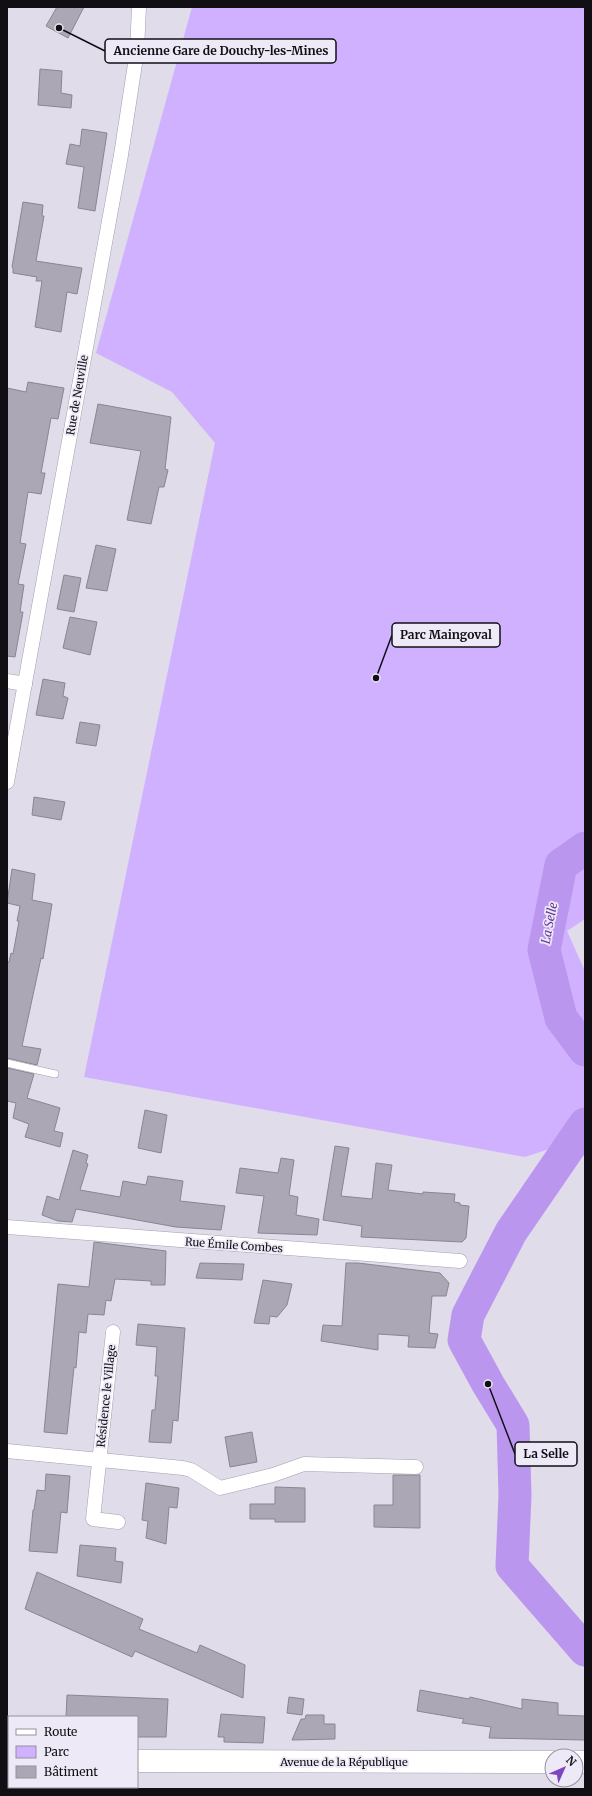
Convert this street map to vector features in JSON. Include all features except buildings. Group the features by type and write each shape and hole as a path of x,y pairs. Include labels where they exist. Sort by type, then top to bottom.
{"main road":[{"name":"Avenue de la République","path":"138,1761 544,1762"}],"street":[{"name":"Rue de Neuville","path":"7,782 121,155 137,51 139,7"},
{"path":"7,681 25,684"},
{"name":"Rue Émile Combes","path":"7,1227 460,1261"},
{"name":"Résidence le Village","path":"113,1332 93,1519 118,1522"},
{"name":"Résidence le Village","path":"7,1451 183,1468 191,1470 220,1488 273,1475 304,1464 312,1463 416,1467"}],"lane":[{"path":"7,1062 55,1074"}],"green space":[{"path":"192,7 585,7 585,919 567,931 585,971 585,1137 525,1157 84,1077 215,443 172,392 96,353"}],"waterway":[{"name":"La Selle","path":"585,848 561,865 544,950 561,1018 585,1050"},
{"name":"La Selle","path":"585,1124 511,1232 468,1315 464,1340 513,1425 515,1495 512,1566 585,1650"}],"place":[{"name":"Ancienne Gare de Douchy-les-Mines","path":"59,28"},
{"name":"Parc Maingoval","path":"376,678"},
{"name":"La Selle","path":"488,1384"}]}
